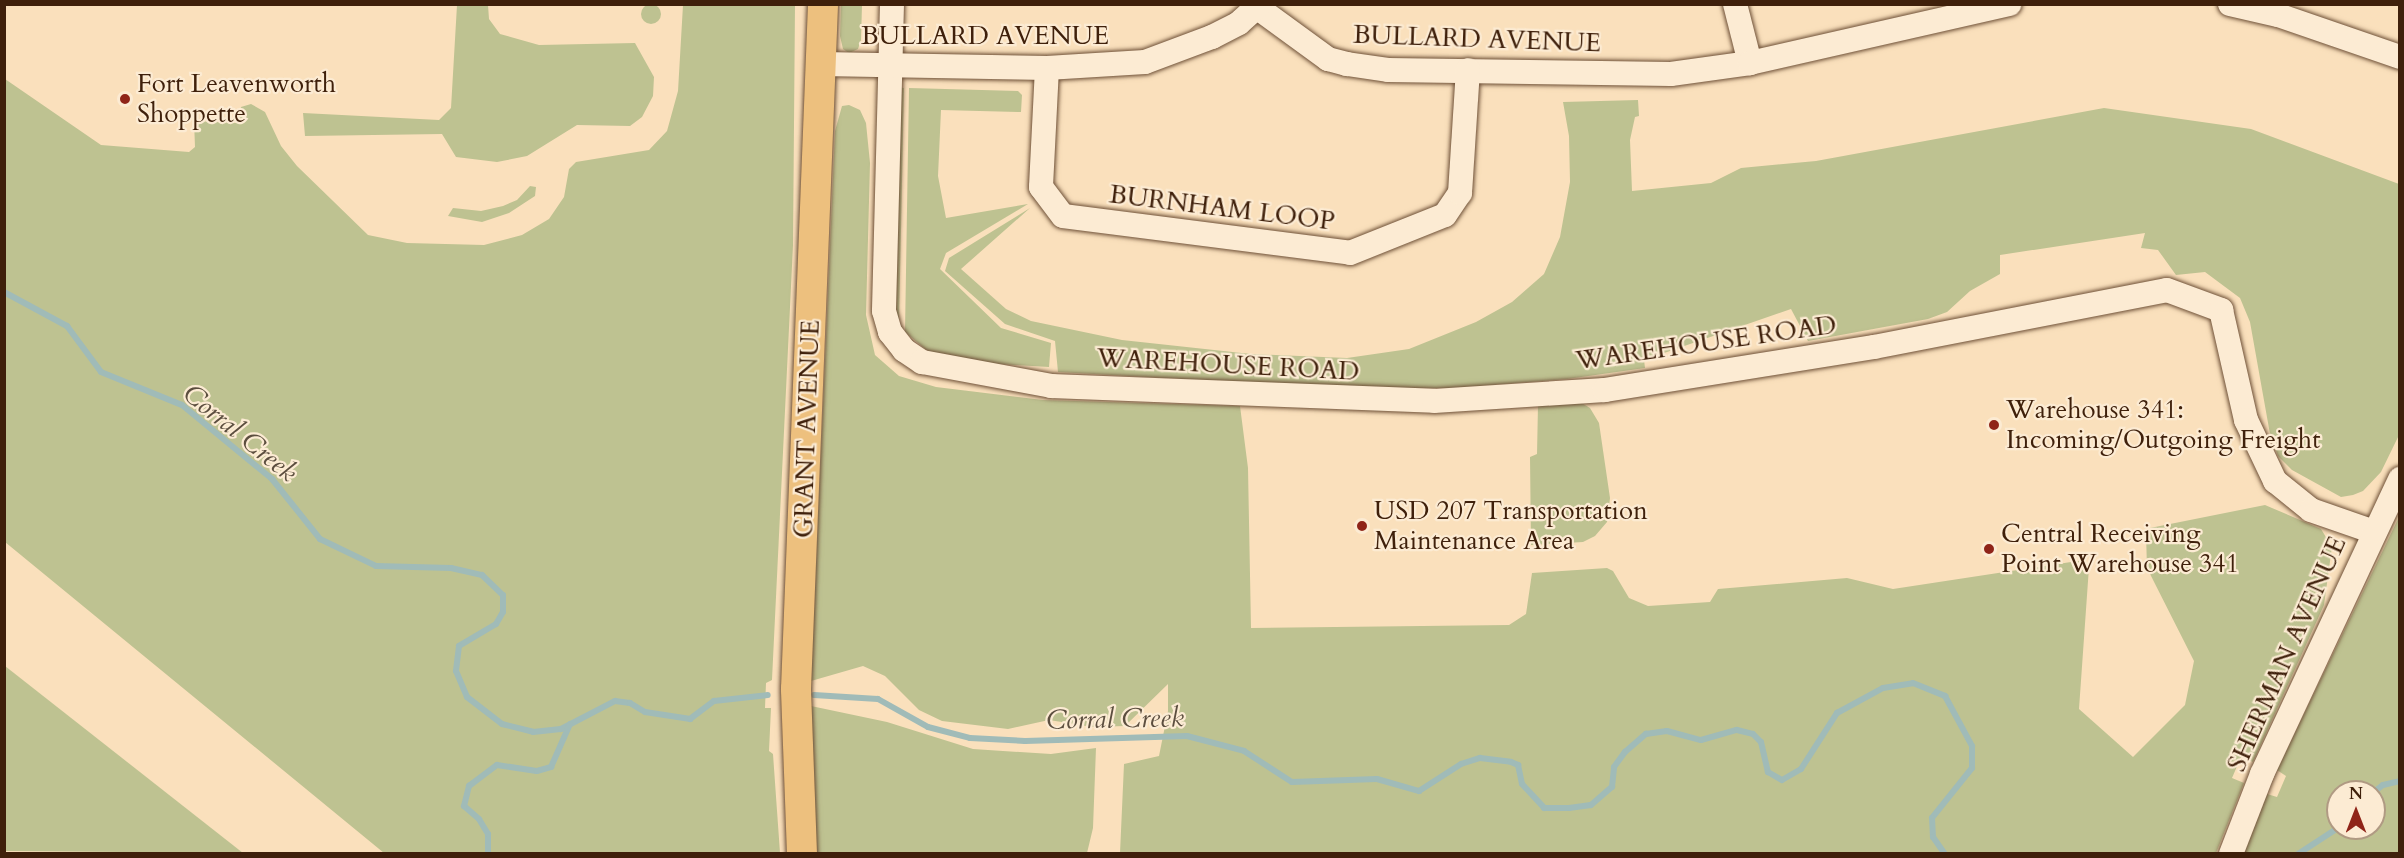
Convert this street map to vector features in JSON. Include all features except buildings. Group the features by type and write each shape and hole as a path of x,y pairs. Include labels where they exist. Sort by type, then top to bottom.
{"main road":[{"name":"GRANT AVENUE","path":"802,854 796,689 823,4"}],"street":[{"path":"891,65 892,4"},
{"path":"1735,4 1750,63"},
{"name":"BULLARD AVENUE","path":"821,64 1047,68 1145,62 1212,37 1259,6 1328,59 1388,70 1671,74 1750,63 2009,4"},
{"path":"2230,4 2278,15 2400,57"},
{"name":"WAREHOUSE ROAD","path":"891,65 884,311 890,332 904,350 922,362 1051,386 1434,401 1605,390 1874,347 2167,291 2221,310 2246,420 2275,480 2311,510 2374,532"},
{"name":"BURNHAM LOOP","path":"1047,68 1041,187 1063,216 1350,253 1444,215 1460,193 1468,70"},
{"name":"SHERMAN AVENUE","path":"2231,854 2262,774 2400,479"}],"green space":[{"path":"647,4 655,4 661,10 661,18 655,24 647,24 641,18 641,10"},
{"path":"457,5 488,5 489,19 500,34 539,45 635,43 654,77 653,96 642,117 630,126 577,125 527,156 497,162 456,157 442,134 305,136 303,113 439,120 451,108"},
{"path":"683,5 795,5 793,245 772,680 766,683 765,708 771,708 769,751 773,754 780,853 384,853 5,542 5,79 101,145 189,152 195,147 194,121 236,123 241,107 251,104 265,112 281,146 297,166 368,235 407,243 484,245 522,235 549,219 564,197 569,169 576,162 649,150 667,131 678,91"},
{"path":"841,5 862,5 861,40 858,49 849,53 843,49 840,36"},
{"path":"898,87 904,88 899,324 895,313"},
{"path":"909,88 1018,91 1022,95 1021,112 941,110 938,176 946,218 1028,204 946,253 940,269 1001,328 1051,343 1049,367 997,364 930,353 905,332"},
{"path":"1638,100 1639,116 1635,117 1630,140 1632,191 1711,183 1741,168 1816,161 2104,108 2251,129 2399,184 2399,435 2381,472 2363,491 2353,495 2341,497 2292,470 2278,456 2270,434 2250,322 2240,298 2205,272 2176,275 2158,250 2141,248 2145,233 2000,255 2000,274 1970,291 1947,312 1928,319 1808,341 1791,309 1644,360 1645,368 1567,379 1455,388 1364,389 1058,372 1055,341 1005,324 945,271 949,258 1030,208 961,269 1006,309 1031,321 1122,340 1251,354 1347,358 1409,349 1476,322 1512,302 1544,274 1560,237 1570,182 1569,136 1563,102"},
{"path":"849,105 860,110 866,123 870,163 866,315 875,355 899,376 936,387 1043,400 1240,406 1248,468 1251,628 1509,625 1526,614 1532,573 1607,568 1613,571 1629,598 1648,606 1710,602 1718,589 1847,578 1893,589 2084,560 2089,567 2079,709 2133,757 2185,705 2194,661 2147,568 2146,534 2150,528 2265,505 2321,529 2332,547 2324,605 2253,762 2241,757 2232,778 2244,783 2216,853 1120,853 1124,764 1159,756 1168,711 1168,684 1125,726 1093,727 1049,720 1008,729 942,721 919,710 885,676 863,666 811,681 835,131 842,106"},
{"path":"530,186 536,187 535,196 509,213 482,222 448,216 453,208 481,211 503,206 517,200"},
{"path":"1580,402 1590,408 1599,423 1610,498 1607,522 1595,536 1583,542 1531,545 1530,457 1537,454 1538,405"},
{"path":"2399,517 2399,853 2244,854 2267,794 2277,797 2286,776 2277,770"},
{"path":"5,666 243,853 5,851"},
{"path":"811,706 887,722 973,749 1051,754 1096,748 1093,828 1087,853 816,853"}],"waterway":[{"name":"Corral Creek","path":"4,292 67,326 101,372 182,405 272,479 320,539 376,566 451,568 482,575 503,595 503,612 496,624 459,646 456,671 467,697 502,724 533,732 561,729 615,701 630,703 645,712 690,719 714,701 768,695"},
{"name":"Corral Creek","path":"814,695 878,699 928,727 970,738 1025,741 1187,736 1244,751 1292,782 1377,779 1419,791 1461,764 1480,758 1511,762 1518,765 1522,784 1544,808 1569,808 1591,805 1612,787 1614,767 1625,752 1646,734 1667,731 1701,740 1737,730 1753,734 1761,742 1768,772 1782,780 1801,769 1837,713 1883,688 1913,683 1945,696 1972,746 1972,768 1932,818 1933,837 1945,854"},
{"path":"488,854 488,834 479,819 464,806 469,786 497,765 537,771 551,767 570,724"},
{"name":"Corral Creek","path":"2386,784 2400,781"},
{"name":"Corral Creek","path":"2298,854 2326,836"}],"place":[{"name":"Fort Leavenworth Shoppette","path":"125,99"},
{"name":"Warehouse 341: Incoming/Outgoing Freight","path":"1994,425"},
{"name":"USD 207 Transportation Maintenance Area","path":"1362,526"},
{"name":"Central Receiving Point Warehouse 341","path":"1989,549"}]}
